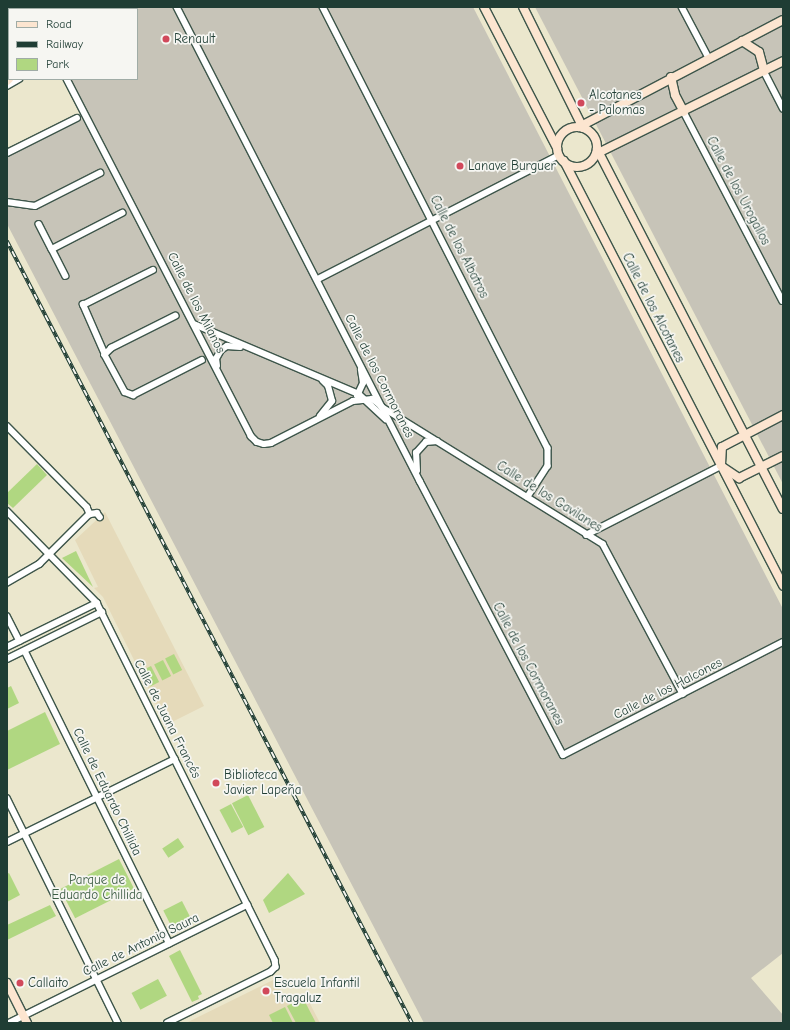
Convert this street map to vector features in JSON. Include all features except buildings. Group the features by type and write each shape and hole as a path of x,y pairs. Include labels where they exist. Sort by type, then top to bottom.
{"street":[{"name":"Calle de los Cormoranes","path":"177,7 318,279 420,481 563,754"},
{"name":"Calle de los Albatros","path":"323,7 548,448 548,466 528,497"},
{"name":"Calle de los Alcotanes","path":"484,7 783,586"},
{"path":"523,7 582,127 595,138 597,152"},
{"path":"682,7 709,58"},
{"path":"560,155 562,134 568,129 582,127 671,77 783,20"},
{"path":"742,41 759,52 764,71 783,108"},
{"path":"560,155 570,165 585,165 597,152 684,112 783,61"},
{"path":"671,77 675,94 684,112"},
{"path":"7,86 17,80"},
{"name":"Calle de los Milanos","path":"68,80 251,436 257,442 264,444 271,443 353,401"},
{"name":"Calle de los Urogallos","path":"684,112 783,301"},
{"path":"7,153 77,118"},
{"name":"Calle de los Alcotanes","path":"597,152 783,509"},
{"path":"318,279 560,155"},
{"path":"7,202 36,206 100,173"},
{"path":"52,249 122,213"},
{"path":"39,224 66,276"},
{"path":"153,270 82,306 105,355 128,395 133,395 202,360"},
{"path":"105,355 112,348 176,316"},
{"name":"Calle de los Gavilanes","path":"194,324 358,394 390,422"},
{"name":"Calle de los Gavilanes","path":"219,372 216,359 222,350 232,345 251,348"},
{"path":"353,401 358,394 362,383 361,366"},
{"path":"318,419 332,401 328,386 320,378"},
{"path":"353,401 364,399"},
{"name":"Calle de los Gavilanes","path":"364,399 372,399 382,407 442,442 586,535 603,544 682,694"},
{"path":"586,535 721,466 722,447 783,415"},
{"path":"7,426 87,507 90,514"},
{"path":"420,481 416,453 426,442 442,442"},
{"path":"761,467 783,456"},
{"name":"Calle de los Alcotanes","path":"721,466 739,478 761,467"},
{"name":"Calle de Juana Francés","path":"7,511 97,603 275,960 276,966 271,972 168,1023"},
{"path":"7,583 31,571 50,555 90,514 97,513 100,517"},
{"path":"7,647 97,603"},
{"path":"7,660 102,612"},
{"path":"7,616 20,641"},
{"name":"Calle de los Halcones","path":"563,754 783,642"},
{"name":"Calle de Eduardo Chillida","path":"25,651 169,943"},
{"path":"7,842 175,759"},
{"path":"7,798 118,1023"},
{"name":"Calle de Antonio Saura","path":"9,1023 25,1019 97,979 247,905"},
{"path":"7,983 25,1019"}],"shaded area":[{"path":"7,7 70,7 8,8 7,60"},
{"path":"473,7 783,609 783,953 751,978 783,1015 783,1023 424,1023 7,224 7,148 85,112 69,80 138,80 138,8 126,8"},
{"path":"535,7 783,7 783,484"},
{"path":"105,512 204,706 166,725 103,597 94,588 98,587 75,540"},
{"name":"Escuela Infantil Tragaluz","path":"275,979 287,1003 305,994 320,1023 186,1023"}],"green space":[{"path":"37,464 47,475 13,508 7,503 7,493"},
{"path":"76,551 93,587 62,558"},
{"path":"174,654 182,670 173,675 165,659"},
{"path":"163,660 171,676 162,681 154,665"},
{"path":"151,666 159,682 150,687 142,671"},
{"path":"11,686 19,703 7,709 7,688"},
{"path":"45,712 60,744 7,770 7,731"},
{"path":"248,795 264,827 248,835 232,803"},
{"path":"231,804 243,827 232,833 220,810"},
{"path":"178,838 184,847 168,858 162,849"},
{"name":"Parque de Eduardo Chillida","path":"119,859 134,888 75,918 60,889"},
{"path":"9,873 20,895 7,902 7,874"},
{"path":"288,873 305,894 269,913 263,900"},
{"path":"182,901 193,923 175,933 163,911"},
{"path":"50,905 56,916 7,940 7,925"},
{"path":"180,950 202,994 198,996 199,999 192,1002 169,956"},
{"path":"158,979 167,996 140,1010 132,993"},
{"path":"303,998 316,1023 296,1023 287,1006"},
{"path":"285,1007 293,1023 273,1023 269,1015"}],"railway":[{"path":"7,241 412,1023"}],"place":[{"name":"Renault","path":"166,39"},
{"name":"Alcotanes - Palomas","path":"581,103"},
{"name":"Lanave Burguer","path":"460,166"},
{"name":"Biblioteca Javier Lapeña","path":"216,783"},
{"name":"Callaito","path":"20,983"},
{"name":"Escuela Infantil Tragaluz","path":"266,991"}]}
